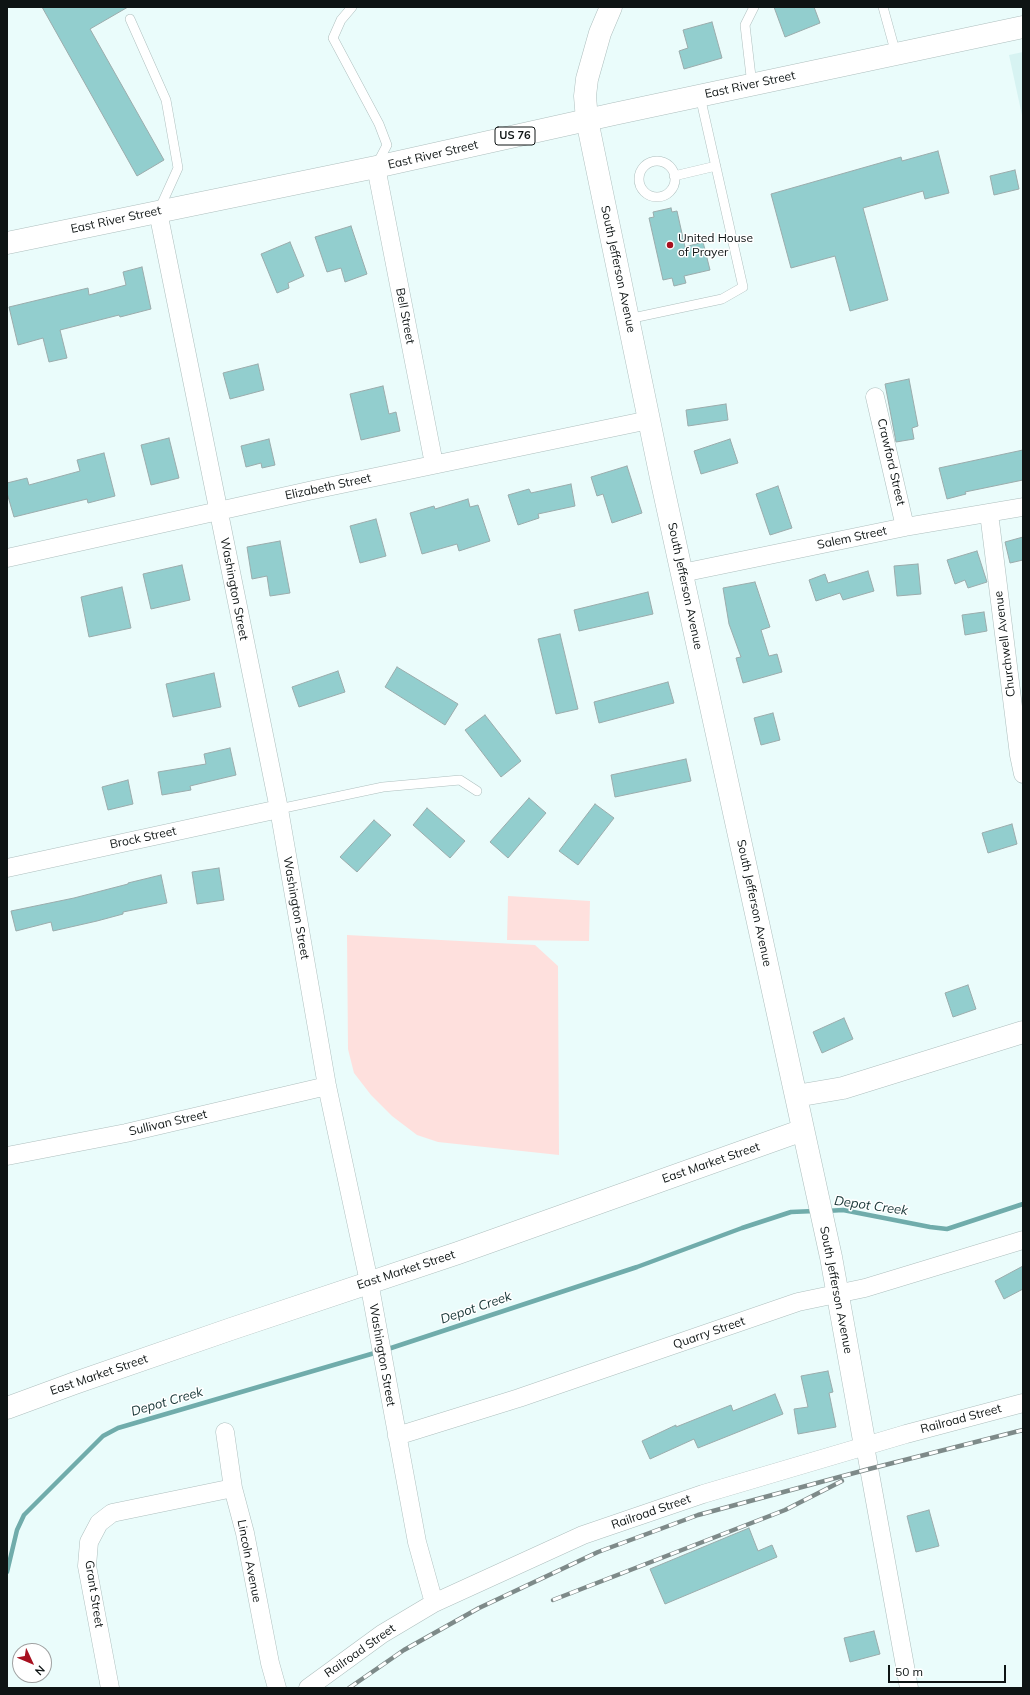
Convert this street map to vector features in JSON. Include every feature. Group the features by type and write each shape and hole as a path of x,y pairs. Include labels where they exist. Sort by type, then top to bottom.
{"street":[{"name":"South Jefferson Avenue","path":"611,7 602,28 587,79 585,96 587,120 649,420 838,1294 909,1688"},
{"name":"East River Street","path":"7,243 376,168 587,120 1023,27"},
{"name":"Bell Street","path":"376,168 434,464"},
{"name":"Washington Street","path":"158,212 279,809 327,1086 369,1282 381,1354 417,1542 434,1603"},
{"name":"Crawford Street","path":"875,397 905,527"},
{"name":"Elizabeth Street","path":"7,558 434,464 649,420"},
{"name":"Salem Street","path":"682,573 905,527 1023,507"},
{"name":"Churchwell Avenue","path":"989,513 1019,755 1023,774"},
{"name":"Brock Street","path":"7,868 279,809"},
{"path":"796,1096 843,1088 1023,1032"},
{"name":"Sullivan Street","path":"7,1156 126,1133 327,1086"},
{"name":"East Market Street","path":"7,1408 75,1383 458,1253 803,1130"},
{"name":"Quarry Street","path":"397,1436 519,1398 798,1302 865,1288 1023,1240"},
{"name":"Railroad Street","path":"308,1688 382,1634 434,1603 583,1535 703,1494 865,1446 1023,1403"},
{"name":"Lincoln Avenue","path":"225,1432 234,1488 270,1663 277,1688"},
{"name":"Grant Street","path":"110,1688 87,1566 89,1542 98,1523 112,1514 234,1488"}],"lane":[{"path":"352,7 341,20 333,38 378,124 387,145 376,168"},
{"path":"752,85 745,25 754,7"},
{"path":"883,7 896,54"},
{"path":"130,19 166,100 178,168 158,212"},
{"path":"628,319 722,299 743,287 700,96"},
{"path":"674,176 716,166"},
{"path":"279,809 383,787 460,780 477,792"}],"shaded area":[{"path":"1023,52 1023,120 1009,55"},
{"path":"508,896 590,901 589,941 507,940"},
{"path":"347,935 535,945 558,966 559,1155 438,1142 417,1135 392,1116 371,1095 354,1073 348,1049"}],"building":[{"path":"42,7 128,7 90,29 164,160 137,176"},
{"path":"774,7 814,7 820,23 785,37"},
{"path":"712,22 722,58 684,69 679,51 688,48 683,30"},
{"path":"938,151 949,193 925,199 923,191 863,208 888,300 850,311 835,256 791,268 771,194 901,157 902,161"},
{"path":"1015,170 1019,189 994,195 990,176"},
{"name":"United House of Prayer","path":"671,208 672,212 677,211 685,247 703,242 710,270 684,276 686,283 674,286 672,278 663,280 649,218 654,217 653,212"},
{"path":"351,226 367,274 345,282 341,268 327,272 315,237"},
{"path":"290,242 304,276 288,283 289,288 277,293 261,254"},
{"path":"142,267 151,309 120,317 119,315 60,330 67,358 49,362 43,338 18,345 9,307 88,288 89,295 126,285 123,272"},
{"path":"258,364 264,390 230,399 223,373"},
{"path":"909,379 918,426 912,428 914,439 896,442 885,384"},
{"path":"383,386 389,414 396,412 400,431 361,440 350,394"},
{"path":"726,404 728,420 688,426 686,410"},
{"path":"169,438 179,478 151,485 141,445"},
{"path":"269,439 275,465 262,468 261,463 246,467 241,446"},
{"path":"730,439 738,463 701,474 694,451"},
{"path":"1023,450 1023,480 965,492 966,494 947,499 939,468"},
{"path":"104,453 115,496 88,503 87,499 14,517 7,493 7,483 27,478 29,485 80,471 77,460"},
{"path":"627,466 642,513 612,523 603,494 597,496 591,477"},
{"path":"571,484 575,506 538,514 539,518 518,525 508,495 529,489 531,493"},
{"path":"778,486 792,528 770,535 756,494"},
{"path":"468,499 470,507 478,505 490,541 459,551 457,544 422,554 410,513 434,506 435,509"},
{"path":"376,519 386,556 360,563 350,526"},
{"path":"1023,537 1023,560 1010,563 1005,542"},
{"path":"280,541 290,593 270,596 267,576 252,579 247,547"},
{"path":"977,551 987,582 968,588 965,580 955,584 947,560"},
{"path":"918,564 921,594 897,596 894,566"},
{"path":"182,565 190,600 151,609 143,574"},
{"path":"868,571 874,591 843,600 840,593 816,601 809,580 825,574 828,583"},
{"path":"755,582 770,627 761,630 769,656 777,654 782,672 743,683 736,658 741,657 729,624 723,588"},
{"path":"122,587 131,628 89,637 81,597"},
{"path":"648,592 653,614 579,631 574,610"},
{"path":"984,612 987,631 965,635 962,615"},
{"path":"560,634 578,709 556,714 538,639"},
{"path":"397,667 458,704 445,725 385,687"},
{"path":"338,671 345,692 299,707 292,687"},
{"path":"214,673 221,707 173,717 166,684"},
{"path":"668,682 674,703 599,723 594,702"},
{"path":"773,713 780,740 761,745 754,718"},
{"path":"485,715 521,761 501,777 465,730"},
{"path":"230,748 236,775 190,786 191,790 162,795 158,772 206,764 204,754"},
{"path":"686,759 691,781 615,797 611,775"},
{"path":"128,780 133,804 108,810 102,787"},
{"path":"529,798 546,813 508,858 490,842"},
{"path":"595,804 614,818 578,865 559,851"},
{"path":"427,808 465,841 450,858 413,825"},
{"path":"374,820 391,835 357,872 340,857"},
{"path":"1012,824 1017,844 988,853 982,833"},
{"path":"219,868 224,900 197,904 192,872"},
{"path":"161,875 167,903 123,912 123,914 53,931 51,922 16,931 11,911 74,898"},
{"path":"968,985 976,1009 953,1017 945,993"},
{"path":"844,1018 853,1039 822,1053 813,1032"},
{"path":"1023,1266 1023,1289 1004,1299 995,1281"},
{"path":"828,1371 833,1392 829,1393 836,1427 798,1434 794,1409 808,1407 801,1376"},
{"path":"775,1394 783,1414 698,1448 694,1439 650,1459 642,1441 676,1425 676,1427 731,1405 733,1411"},
{"path":"929,1510 939,1546 916,1552 907,1516"},
{"path":"749,1528 758,1551 772,1545 777,1557 665,1604 650,1569"},
{"path":"874,1631 880,1654 850,1662 844,1638"}],"waterway":[{"name":"Depot Creek","path":"826,1211 843,1210 947,1229 1023,1204"},
{"name":"Depot Creek","path":"385,1350 637,1267 742,1228 791,1212 815,1211"},
{"name":"Depot Creek","path":"7,1572 17,1530 24,1515 103,1436 118,1428 378,1352"}],"railway":[{"path":"349,1688 404,1650 479,1608 598,1552 698,1515 869,1469 1023,1430"},
{"path":"553,1600 785,1510 842,1481"}],"place":[{"name":"United House of Prayer","path":"670,245"}]}
